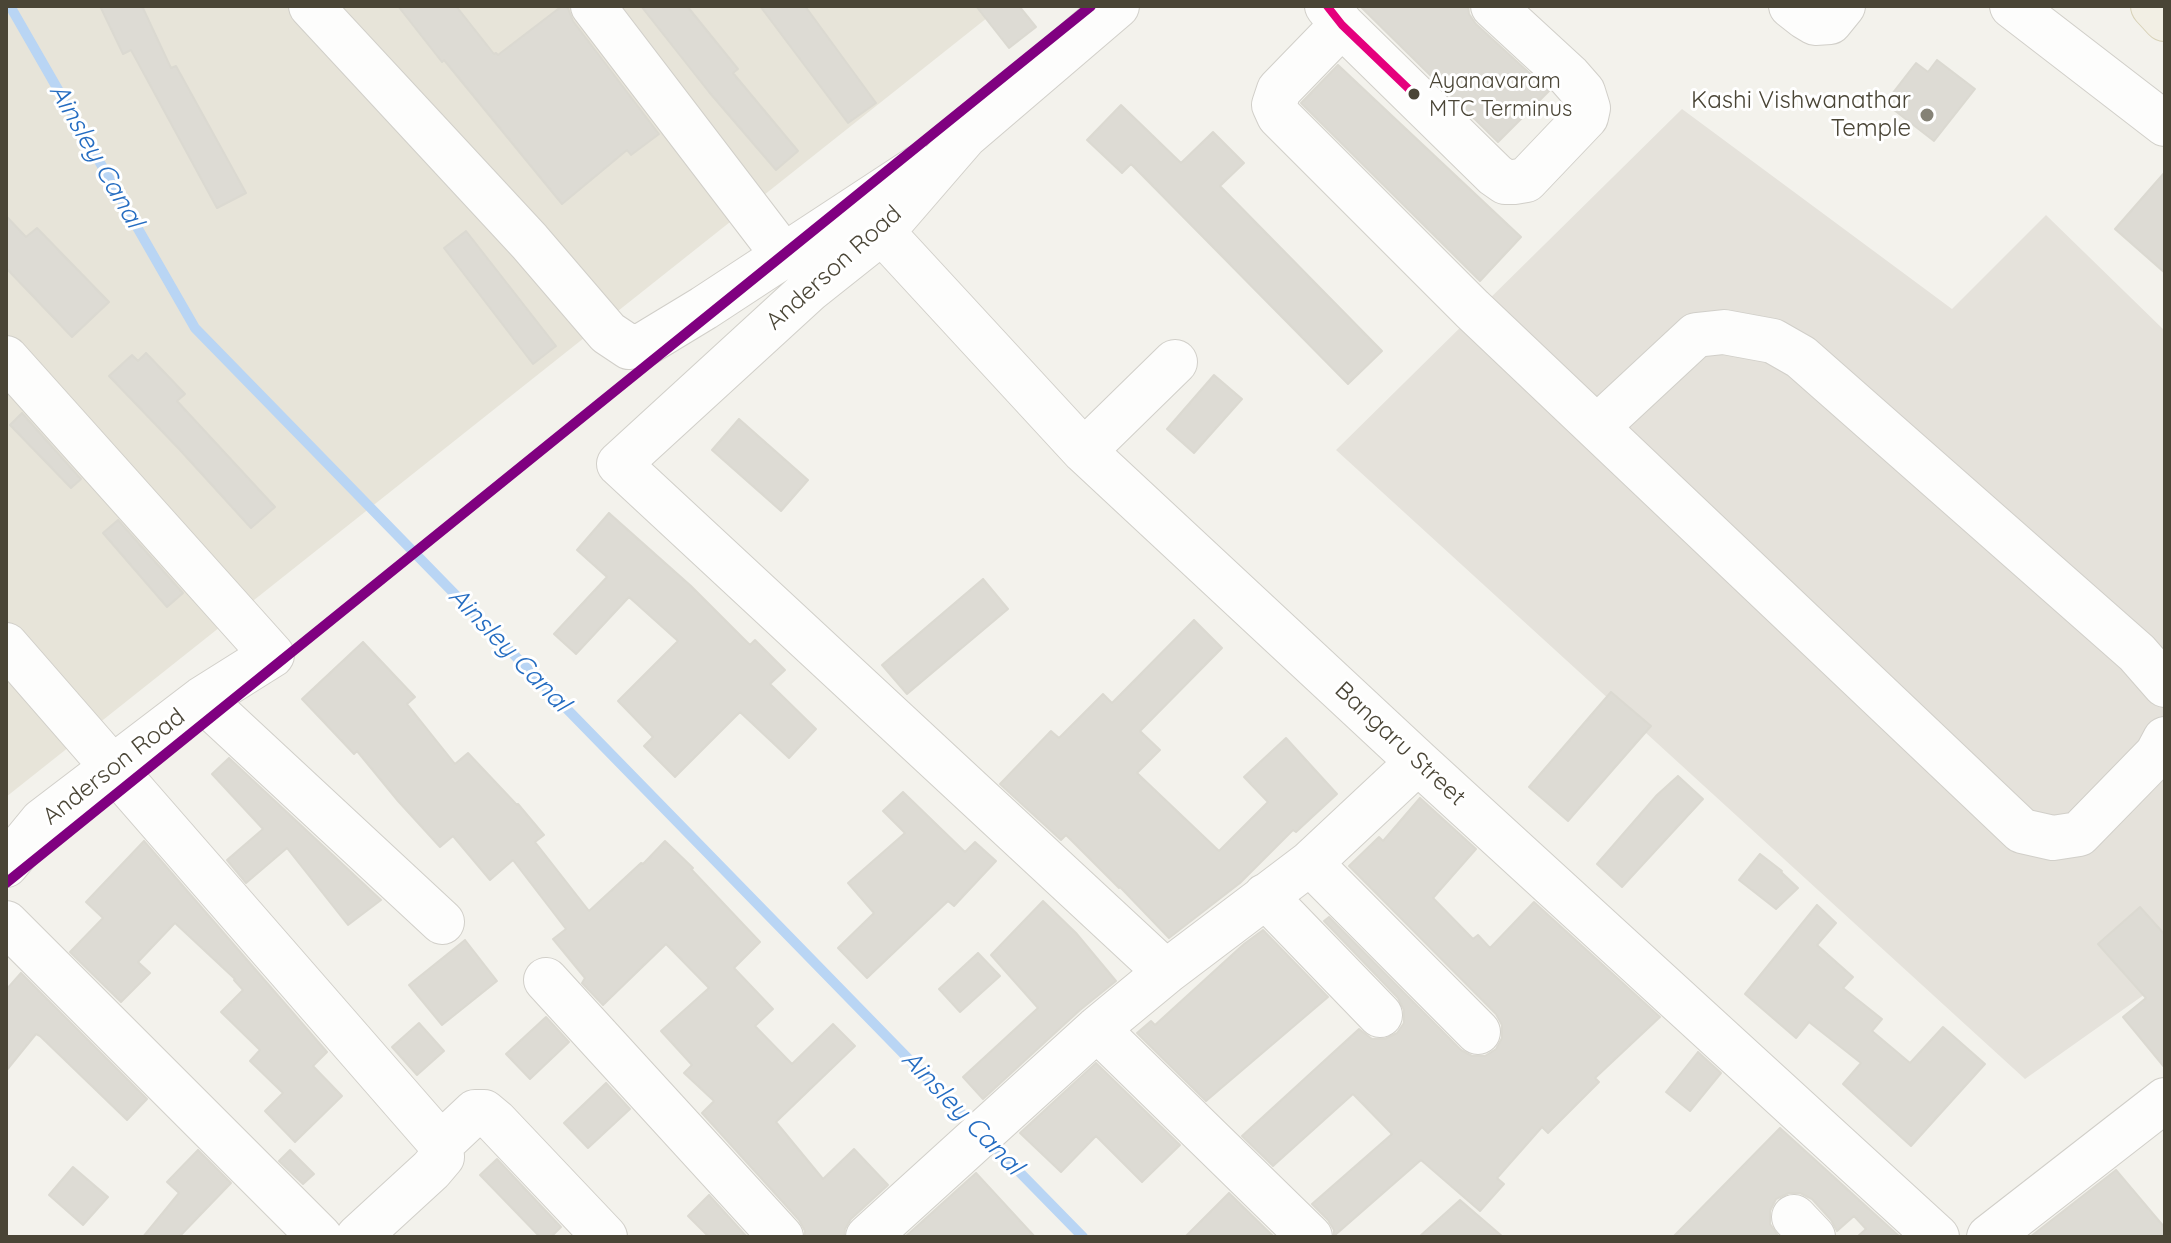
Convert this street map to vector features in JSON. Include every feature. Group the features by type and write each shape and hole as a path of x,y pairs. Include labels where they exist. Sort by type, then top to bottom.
{"main road":[{"path":"2153,6 2165,19"}],"street":[{"path":"311,6 529,241 608,333 629,347 643,345 965,136"},
{"path":"593,6 784,256"},
{"path":"1493,6 1569,76 1583,92 1588,108 1586,117 1526,180 1505,182 1495,175 1334,16 1279,90 1274,105 1279,116 1472,309 2022,831 2053,838 2079,834 2157,754 2165,739"},
{"path":"1791,6 1815,23 1830,22 1843,6"},
{"path":"2012,6 2165,124"},
{"name":"Anderson Road","path":"1109,8 965,136 882,232 809,290 619,464 1166,972"},
{"name":"Bangaru Street","path":"882,232 1084,451 1937,1237"},
{"path":"1597,427 1696,335 1724,332 1773,341 1801,357 2137,653 2165,685"},
{"name":"Anderson Road","path":"6,358 272,655 202,699 42,821 6,865"},
{"path":"1084,451 1175,362"},
{"path":"6,645 441,1144 442,1157 431,1170 358,1237"},
{"path":"202,699 442,922"},
{"path":"893,1230 956,1155 1097,1029 1166,972 1310,863 1418,762"},
{"path":"1310,863 1478,1032"},
{"path":"1265,896 1380,1015"},
{"path":"6,923 320,1237"},
{"path":"546,980 781,1237"},
{"path":"1097,1029 1310,1237"},
{"path":"1989,1237 2165,1100"},
{"path":"441,1144 475,1112 484,1112 605,1237"}],"shaded area":[{"path":"6,6 1002,6 6,797"},
{"path":"1682,109 1952,309 2046,215 2165,331 2165,980 2025,1079 1336,450"}],"building":[{"path":"100,6 142,6 171,68 176,66 246,193 217,208 131,50 123,54"},
{"path":"398,6 456,6 498,55 562,6 567,6 573,21 659,134 631,155 627,150 562,204"},
{"path":"641,6 687,6 738,69 733,73 798,151 776,170"},
{"path":"760,6 805,6 876,103 848,123"},
{"path":"976,6 1019,6 1036,27 1009,48"},
{"path":"1360,6 1468,6 1476,24 1549,91 1498,142"},
{"name":"Kashi Vishwanathar Temple","path":"1937,60 1975,89 1934,141 1885,103 1916,63 1928,72"},
{"path":"1338,65 1521,237 1480,281 1301,103"},
{"path":"1121,105 1181,163 1213,132 1244,163 1220,186 1382,351 1348,384 1131,164 1122,173 1087,140"},
{"path":"2165,172 2165,273 2115,229"},
{"path":"6,216 26,237 37,228 109,302 72,337 6,268"},
{"path":"466,231 556,346 533,364 444,248"},
{"path":"146,353 185,394 177,401 275,507 251,528 109,376 132,355 138,361"},
{"path":"1214,375 1242,399 1194,453 1167,429"},
{"path":"22,413 81,479 71,488 10,425"},
{"path":"739,419 808,480 781,511 712,450"},
{"path":"609,513 691,586 750,645 755,640 785,670 770,684 816,729 789,758 740,712 675,777 644,746 653,737 618,701 678,641 629,597 576,654 554,634 607,577 577,550"},
{"path":"118,520 183,593 167,607 103,533"},
{"path":"983,579 1008,609 907,694 882,665"},
{"path":"1194,620 1222,648 1140,731 1160,750 1137,773 1219,851 1268,802 1244,777 1286,738 1337,794 1296,832 1293,830 1240,883 1169,938 1066,835 1061,840 1000,784 1051,731 1059,738 1103,694 1112,703"},
{"path":"363,642 415,697 407,704 455,764 468,753 518,804 544,835 535,842 589,911 665,841 760,942 734,968 773,1009 755,1026 792,1064 833,1024 855,1046 776,1122 823,1179 854,1149 888,1185 851,1219 844,1237 805,1237 799,1220 702,1113 714,1101 684,1073 692,1065 661,1031 709,988 666,944 603,1005 582,983 585,978 553,939 566,929 513,860 490,880 453,836 440,847 357,751 354,754 302,699"},
{"path":"1611,692 1651,726 1568,821 1529,787"},
{"path":"229,758 381,900 348,925 287,848 246,883 227,860 263,829 212,774"},
{"path":"1678,776 1703,799 1622,887 1597,864 1657,795"},
{"path":"903,792 965,852 975,842 996,861 954,906 948,901 867,978 838,948 874,913 848,883 905,833 883,811"},
{"path":"1420,798 1476,849 1433,898 1473,939 1478,935 1490,948 1534,902 1660,1017 1595,1078 1599,1082 1548,1133 1542,1127 1497,1178 1504,1184 1480,1211 1421,1160 1334,1236 1328,1220 1312,1204 1392,1134 1353,1094 1273,1166 1242,1136 1359,1029 1372,1039 1385,1039 1397,1033 1404,1023 1404,1010 1398,998 1324,921 1329,917 1461,1050 1472,1056 1485,1056 1496,1049 1502,1038 1502,1025 1496,1014 1349,866 1379,837 1383,841"},
{"path":"144,841 327,1052 313,1066 342,1096 295,1142 265,1111 283,1093 250,1061 260,1050 221,1012 243,990 175,923 138,962 150,973 121,1002 70,952 103,918 86,902"},
{"path":"1760,854 1798,888 1776,909 1739,880"},
{"path":"1043,901 1076,933 1116,981 983,1099 963,1077 1038,1008 991,955"},
{"path":"1817,905 1836,923 1817,945 1853,977 1843,988 1882,1019 1872,1031 1910,1063 1943,1027 1985,1064 1911,1146 1843,1084 1861,1063 1809,1022 1796,1038 1745,994"},
{"path":"2140,907 2165,935 2165,1068 2123,1017 2146,998 2098,944"},
{"path":"1263,930 1328,997 1206,1101 1137,1033 1151,1021 1155,1025"},
{"path":"465,940 497,981 442,1025 409,985"},
{"path":"978,953 1000,976 960,1012 939,989"},
{"path":"21,973 147,1099 127,1120 36,1034 6,1071 6,990"},
{"path":"546,1017 569,1042 530,1079 506,1054"},
{"path":"419,1023 444,1051 417,1075 392,1047"},
{"path":"1698,1052 1721,1073 1690,1111 1666,1092"},
{"path":"1096,1063 1180,1145 1142,1182 1096,1136 1061,1172 1020,1133"},
{"path":"606,1083 630,1109 588,1148 564,1123"},
{"path":"1780,1128 1900,1237 1857,1237 1866,1229 1854,1216 1837,1231 1812,1199 1800,1193 1789,1193 1776,1199 1770,1211 1770,1224 1779,1237 1673,1237"},
{"path":"198,1150 231,1183 179,1237 143,1237 179,1193 167,1182"},
{"path":"290,1150 314,1174 303,1184 279,1161"},
{"path":"497,1159 561,1227 551,1237 540,1237 480,1175"},
{"path":"73,1167 108,1197 83,1225 49,1195"},
{"path":"2116,1170 2165,1228 2165,1237 2030,1237"},
{"path":"976,1173 1035,1237 905,1237"},
{"path":"1229,1193 1274,1237 1185,1237"},
{"path":"709,1195 747,1237 709,1237 688,1216"},
{"path":"1460,1200 1503,1237 1419,1237"}],"waterway":[{"name":"Ainsley Canal","path":"10,6 195,328 975,1127"},
{"name":"Ainsley Canal","path":"989,1141 1083,1237"}],"transit line":[{"path":"6,883 1091,6"},
{"path":"1327,6 1342,25 1415,95"}],"place":[{"name":"Ayanavaram MTC Terminus","path":"1414,94"},
{"name":"Kashi Vishwanathar Temple","path":"1927,115"}]}
